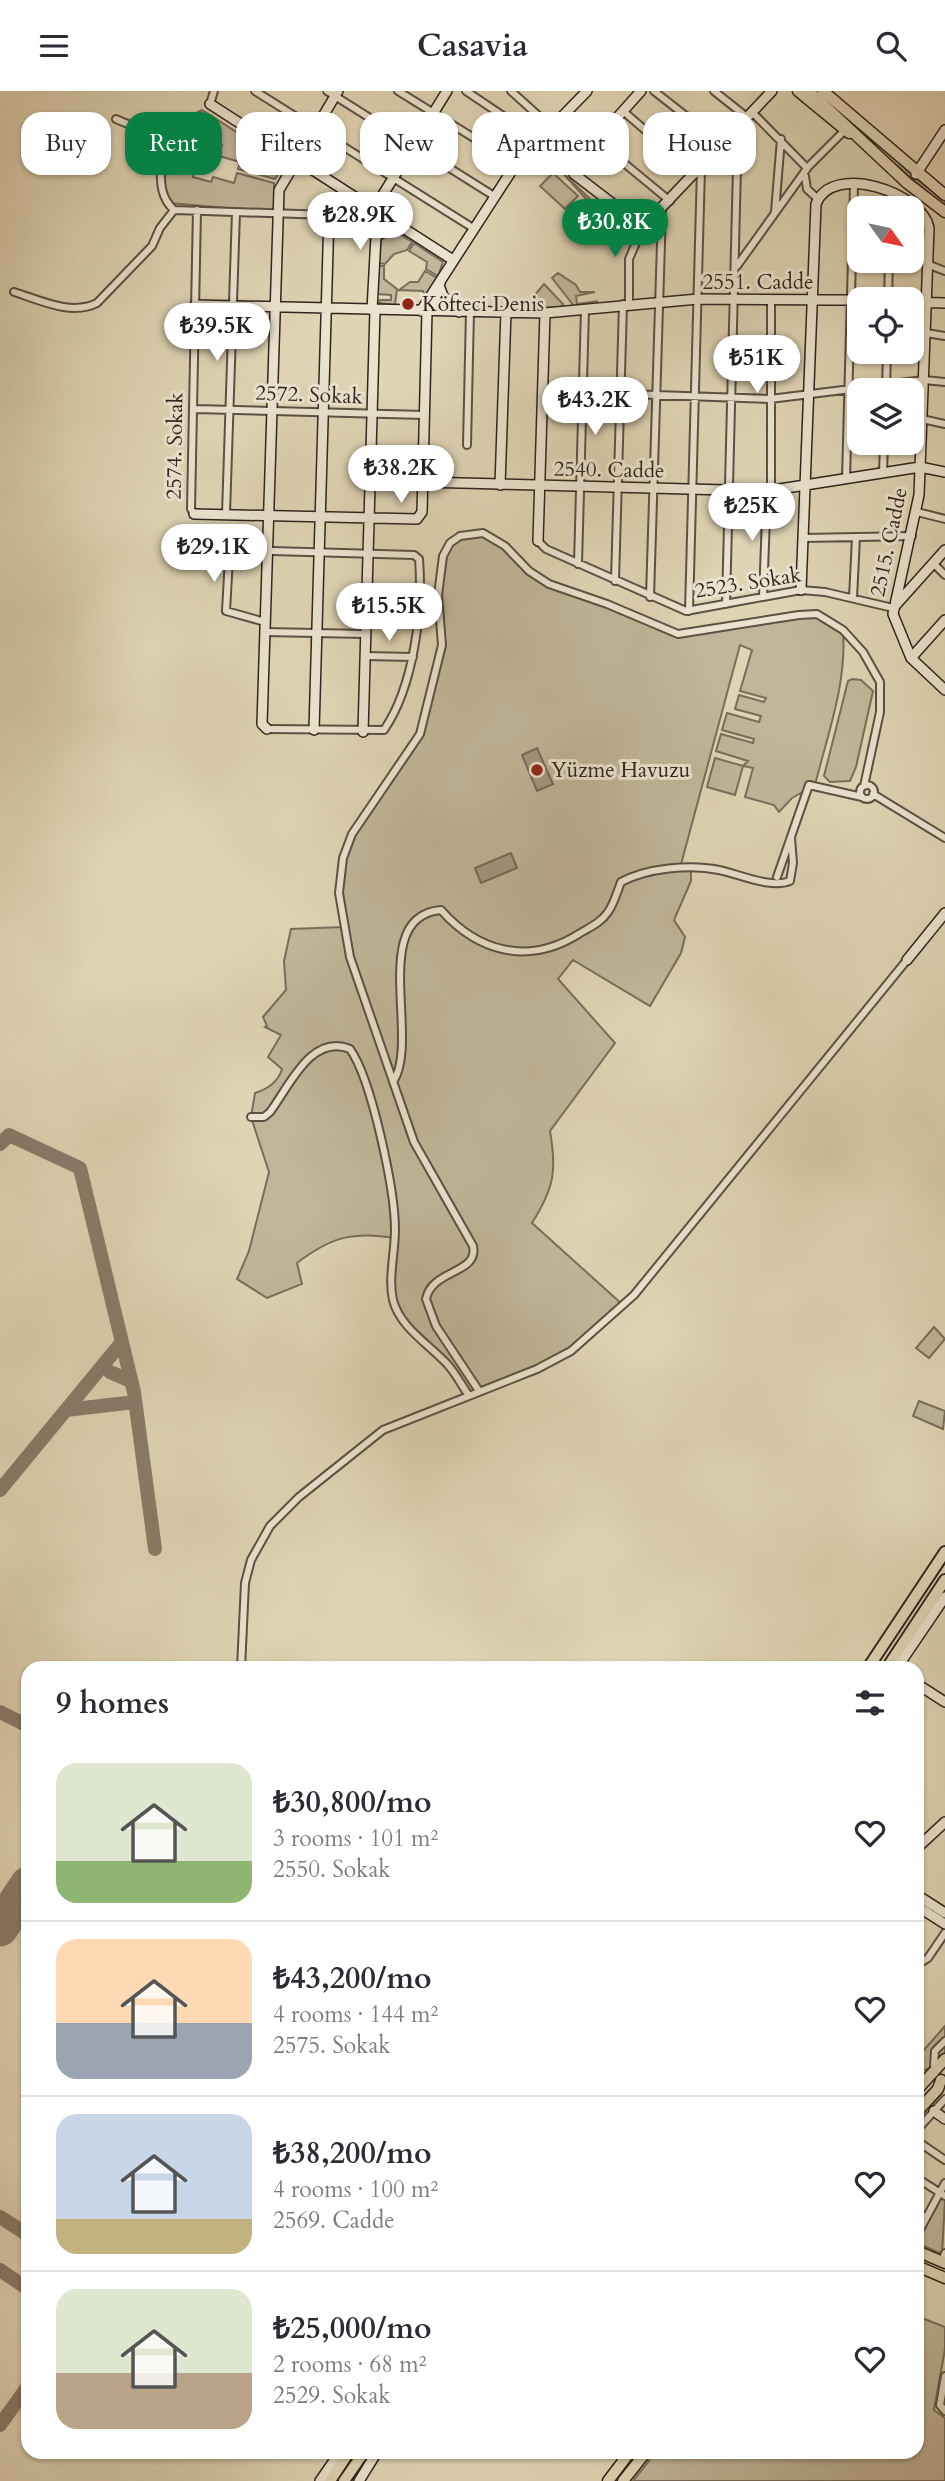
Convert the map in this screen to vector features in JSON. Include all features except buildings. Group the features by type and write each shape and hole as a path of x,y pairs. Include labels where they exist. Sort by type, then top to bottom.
{"highway":[{"path":"873,1661 945,1552"},
{"path":"892,1661 945,1580"},
{"path":"330,2481 344,2459"},
{"path":"344,2481 358,2459"}],"main road":[{"path":"798,91 844,131 858,137"},
{"path":"809,91 907,183 945,212"},
{"path":"823,91 916,174 945,194"},
{"path":"830,91 842,108"},
{"path":"924,2077 945,2059"},
{"path":"924,2082 945,2059"},
{"path":"924,2098 943,2078"},
{"path":"924,2104 938,2089 943,2078"},
{"path":"924,2254 945,2263"},
{"path":"924,2269 945,2278"},
{"path":"608,2481 625,2459"},
{"path":"622,2481 640,2459"}],"street":[{"path":"214,91 210,104 236,121"},
{"path":"256,91 289,112"},
{"path":"398,91 431,112"},
{"path":"434,112 447,91"},
{"path":"466,91 497,112"},
{"path":"478,99 483,91"},
{"path":"511,91 534,112"},
{"path":"566,112 587,91"},
{"path":"641,91 623,111 643,127"},
{"path":"654,91 681,112"},
{"path":"714,91 744,112"},
{"path":"754,112 772,91"},
{"path":"324,112 334,93 363,112"},
{"path":"116,119 150,135 156,143 160,157 159,187 165,202 174,210 329,215 374,209 396,175"},
{"path":"756,120 781,139 807,170 805,185 818,199 811,299 801,590"},
{"path":"916,174 945,130"},
{"path":"736,267 807,170 844,131"},
{"path":"775,214 781,139"},
{"path":"346,148 473,228"},
{"path":"629,167 670,201"},
{"path":"458,174 494,197"},
{"path":"204,548 267,550 368,554 414,555 418,559 413,657 386,727 382,731 267,729 262,723 265,627 267,550 271,411 273,307 276,214 281,183 286,175"},
{"path":"321,175 453,260"},
{"path":"194,514 418,519 422,512 426,311 453,260 509,175"},
{"path":"577,175 643,227"},
{"path":"615,581 620,394 629,260 643,227 695,175"},
{"path":"689,611 699,175"},
{"path":"726,604 737,175"},
{"path":"818,199 836,185 879,186 892,192 892,196"},
{"path":"854,185 855,287"},
{"name":"2515. Cadde","path":"892,192 927,219 924,380"},
{"path":"13,292 71,309 88,308 97,303 152,246 160,228 174,210"},
{"name":"2574. Sokak","path":"194,514 191,509 197,210"},
{"path":"650,597 662,210"},
{"path":"226,514 236,212"},
{"path":"314,730 329,215"},
{"path":"363,732 376,236 399,225"},
{"path":"928,264 945,271"},
{"path":"440,283 443,296 459,311"},
{"path":"763,597 769,490 771,299"},
{"name":"2551. Cadde","path":"195,305 545,313 660,300 847,300"},
{"path":"924,303 945,303"},
{"path":"578,564 585,309"},
{"path":"467,445 470,312"},
{"path":"500,485 506,312"},
{"path":"538,541 545,313"},
{"path":"926,333 945,336"},
{"path":"924,380 945,382"},
{"path":"542,391 770,399 847,389"},
{"name":"2572. Sokak","path":"194,409 424,415"},
{"path":"924,419 945,424"},
{"path":"846,479 847,434"},
{"path":"883,473 884,455"},
{"name":"2515. Cadde","path":"920,455 917,512 893,608 894,621 911,658 944,688"},
{"path":"920,467 945,472"},
{"name":"2540. Cadde","path":"422,482 769,490 920,467"},
{"path":"917,512 945,519"},
{"path":"479,1391 436,1326 426,1299 435,1282 470,1263 475,1252 421,1157 350,957 339,893 342,864 352,834 420,734 442,645 439,595 443,556 450,543 460,536 483,533 494,537 529,571 549,584 607,604 665,631 678,634 706,632 799,615 817,614 831,621 863,652 880,683 880,712 864,792"},
{"path":"803,538 912,536"},
{"path":"853,598 856,537"},
{"name":"2523. Sokak","path":"538,541 546,549 578,564 650,597 689,611 801,590 853,598 893,608"},
{"path":"234,549 229,558 226,609 229,615 265,627 316,633 366,634"},
{"path":"893,608 945,550"},
{"path":"933,563 945,575"},
{"path":"911,658 945,619"},
{"path":"365,656 413,657"},
{"path":"777,877 809,785 844,793 873,794 894,809"},
{"path":"864,792 945,838"},
{"path":"393,1082 398,1075 404,1046 400,993 401,954 405,935 422,916 440,910 465,933 500,950 511,952 546,949 566,942 601,920 609,911 621,882 631,877 691,867 716,869 775,883 790,881 793,863 791,838"},
{"path":"241,1661 244,1583 251,1560 270,1526 328,1471 383,1430 537,1369 571,1351 634,1295 945,913"},
{"path":"251,1117 264,1117 270,1112 314,1054 334,1046 350,1049 357,1059 374,1109 392,1203 396,1228 393,1301 407,1326 451,1367 469,1396"},
{"path":"932,1571 945,1544"},
{"path":"898,1661 945,1597"},
{"path":"924,1688 945,1702"},
{"path":"924,1842 945,1822"},
{"path":"924,1900 945,1913"},
{"path":"924,1910 945,1924"},
{"path":"924,1961 945,1933"},
{"path":"934,2067 935,2051 945,2041"},
{"path":"924,2123 945,2099"},
{"path":"934,2112 945,2119"},
{"path":"924,2146 945,2160"},
{"path":"924,2183 942,2195"},
{"path":"924,2222 942,2195 945,2183"},
{"path":"945,2376 940,2405 945,2411"},
{"path":"320,2481 335,2459"},
{"path":"359,2481 373,2459"}],"shaded area":[{"path":"811,91 819,91 945,201 945,207"},
{"path":"222,123 236,132 236,161 222,157"},
{"path":"194,175 211,182 213,177 234,183 236,175 244,175 274,183 274,212 169,203 164,176"},
{"path":"260,175 278,175 275,179"},
{"path":"551,175 555,175 578,196 565,209 540,186"},
{"path":"564,175 590,199 631,229 633,236 622,239"},
{"path":"396,232 412,242 407,250 394,254 385,264 379,263 381,237"},
{"path":"414,243 443,262 438,276 426,269 427,262 409,251"},
{"path":"378,266 384,266 384,279 397,289 395,305 379,303 380,300 391,300 391,295 377,294"},
{"path":"425,271 437,278 425,298 423,291 399,290 410,282 418,282"},
{"path":"558,273 576,285 580,292 595,292 576,296 577,304 597,301 598,304 574,306 552,278"},
{"path":"544,284 563,304 561,307 539,308 534,296"},
{"path":"483,533 494,537 536,577 678,634 817,614 843,630 843,650 839,689 815,785 792,798 779,812 774,805 745,797 753,768 743,766 748,761 716,751 721,734 753,743 754,739 722,730 727,713 759,722 761,716 735,709 739,695 764,702 766,698 740,691 752,650 740,645 680,868 691,867 691,881 674,920 685,937 681,953 650,1006 573,960 558,979 615,1043 550,1131 552,1179 532,1223 623,1305 571,1351 469,1396 451,1367 407,1326 393,1301 395,1238 354,1236 321,1247 297,1263 302,1284 267,1298 237,1279 249,1251 269,1172 251,1117 255,1093 272,1084 282,1069 268,1057 281,1035 265,1027 267,1026 263,1017 286,990 284,961 291,929 343,927 340,881 352,834 420,734 442,645 438,595 443,556 460,536"},
{"path":"861,680 873,691 856,767 850,781 830,782 824,776 848,681"},
{"name":"Yüzme Havuzu","path":"537,748 553,784 537,791 522,755"},
{"path":"715,758 743,766 735,795 707,787"},
{"path":"511,853 517,868 481,883 475,868"},
{"path":"934,1327 945,1339 929,1358 916,1348"},
{"path":"919,1401 945,1411 943,1429 913,1416"},
{"path":"945,2026 945,2059 924,2070 924,2050"},
{"path":"941,2198 945,2200 942,2254 924,2246 924,2230"},
{"path":"924,2319 945,2327 945,2349 934,2410 945,2418 945,2481 633,2481 650,2459 924,2459"}],"taxiway":[{"path":"0,1144 9,1135 80,1168 134,1392 155,1549"},
{"path":"0,1490 122,1342"},
{"path":"110,1372 131,1381"},
{"path":"66,1410 135,1402"},
{"path":"0,1712 21,1722"},
{"path":"0,2217 21,2230"},
{"path":"0,2270 21,2284"},
{"path":"0,2425 21,2396"}],"runway":[{"path":"0,1928 21,1896"}],"place":[{"name":"Köfteci Denis","path":"408,304"},
{"name":"Yüzme Havuzu","path":"537,770"}]}
